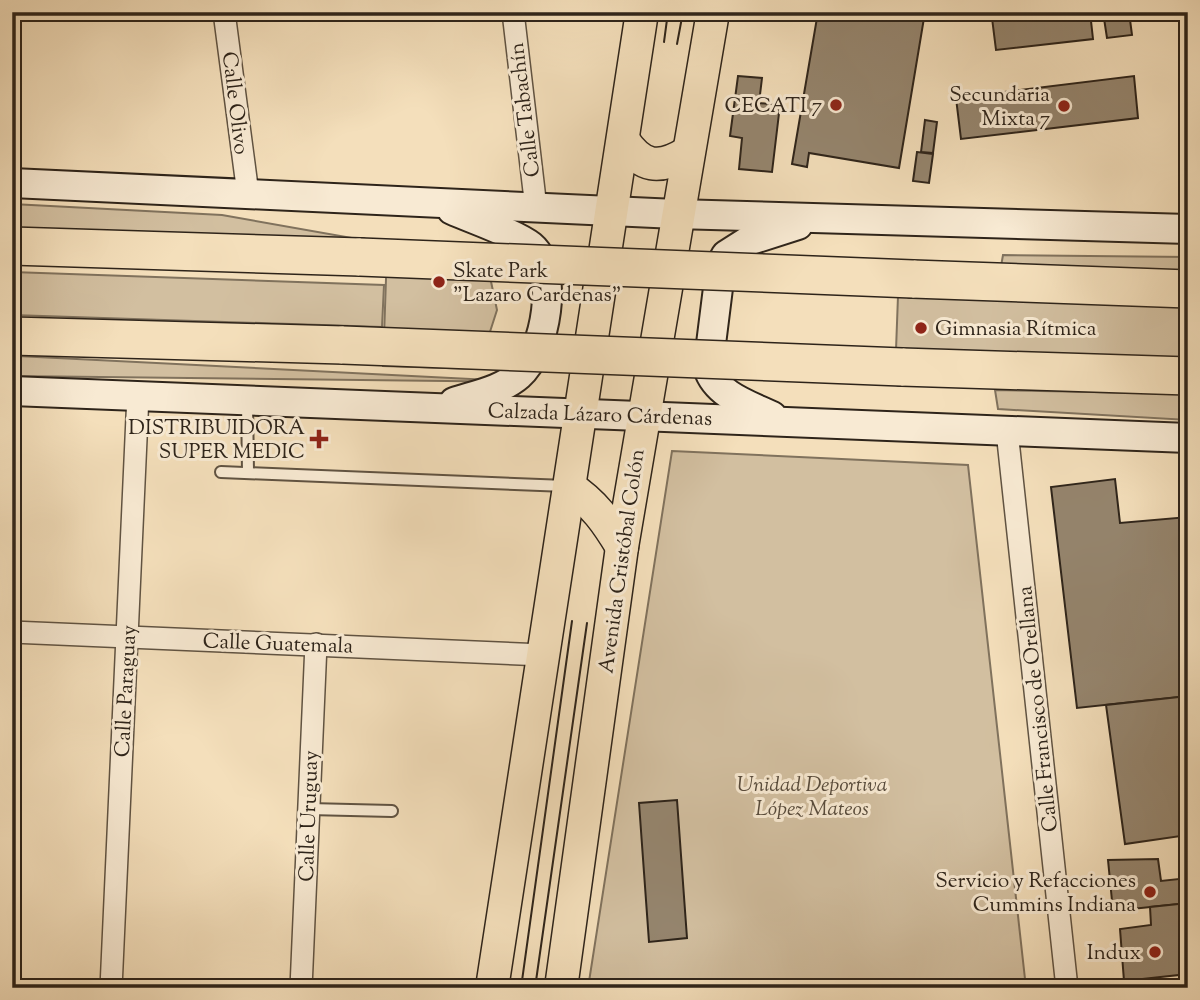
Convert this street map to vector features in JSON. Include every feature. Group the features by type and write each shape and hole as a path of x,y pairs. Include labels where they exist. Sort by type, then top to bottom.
{"highway":[{"path":"12,246 1188,289"},
{"path":"17,336 344,345 902,368 1188,376"}],"main road":[{"path":"492,988 642,12"},
{"name":"Avenida Cristóbal Colón","path":"561,988 642,417 713,12"},
{"path":"623,140 632,153 659,166 687,153"},
{"path":"12,183 676,214 1188,229"},
{"path":"435,203 529,244 540,256 548,275 541,344 519,376 502,385 435,407"},
{"path":"781,421 730,394 711,378 708,368 721,264 734,247 821,218"},
{"name":"Calzada Lázaro Cárdenas","path":"12,391 1188,438"},
{"path":"569,486 588,499 622,547"}],"street":[{"name":"Calle Olivo","path":"224,12 248,194"},
{"name":"Calle Tabachín","path":"513,12 536,208"},
{"name":"Calle Paraguay","path":"111,988 138,395"},
{"name":"Calle Francisco de Orellana","path":"1007,431 1067,988"},
{"name":"Calle Guatemala","path":"12,632 543,656"},
{"name":"Calle Uruguay","path":"301,988 316,644"}],"lane":[{"path":"247,399 248,472"},
{"path":"221,471 569,486"},
{"path":"309,809 392,811"}],"green space":[{"path":"12,204 222,215 397,246 12,231"},
{"name":"Skate Park \"Lazaro Cardenas\"","path":"387,250 485,253 497,310 478,369 383,366"},
{"path":"1003,255 1188,257 1188,277 1000,272"},
{"path":"12,272 384,285 382,327 12,315"},
{"path":"898,296 1188,306 1188,360 896,350"},
{"path":"12,356 17,356 530,382 12,376"},
{"path":"995,390 1188,394 1188,420 998,409"},
{"name":"Unidad Deportiva López Mateos","path":"672,451 968,465 1026,988 588,988"}],"building":[{"path":"818,12 925,12 899,168 809,153 807,167 792,164"},
{"path":"1047,12 1090,12 1093,39 996,50 992,18"},
{"path":"1103,12 1129,12 1132,35 1107,38"},
{"path":"738,76 762,78 759,103 780,105 772,172 739,169 742,138 730,136"},
{"path":"1134,76 1138,118 961,139 956,98"},
{"path":"925,120 937,122 933,153 921,152"},
{"path":"917,152 933,154 929,183 913,181"},
{"path":"1115,479 1120,523 1188,517 1188,696 1077,708 1051,487"},
{"path":"1188,696 1188,835 1125,844 1106,705"},
{"path":"677,800 687,938 649,942 639,803"},
{"name":"Servicio y Refacciones Cummins Indiana","path":"1158,859 1161,881 1188,878 1188,903 1113,911 1108,860"},
{"name":"Indux","path":"1188,903 1188,974 1124,981 1120,929 1151,925 1150,907"}],"tram line":[{"path":"664,42 668,12"},
{"path":"677,44 683,12"},
{"path":"521,988 572,621"},
{"path":"535,988 587,623"}],"place":[{"name":"CECATI 7","path":"836,105"},
{"name":"Secundaria Mixta 7","path":"1064,106"},
{"name":"Skate Park \"Lazaro Cardenas\"","path":"439,282"},
{"name":"Gimnasia Rítmica","path":"921,328"},
{"name":"DISTRIBUIDORA SUPER MEDIC","path":"319,439"},
{"name":"Servicio y Refacciones Cummins Indiana","path":"1150,892"},
{"name":"Indux","path":"1155,952"}]}
